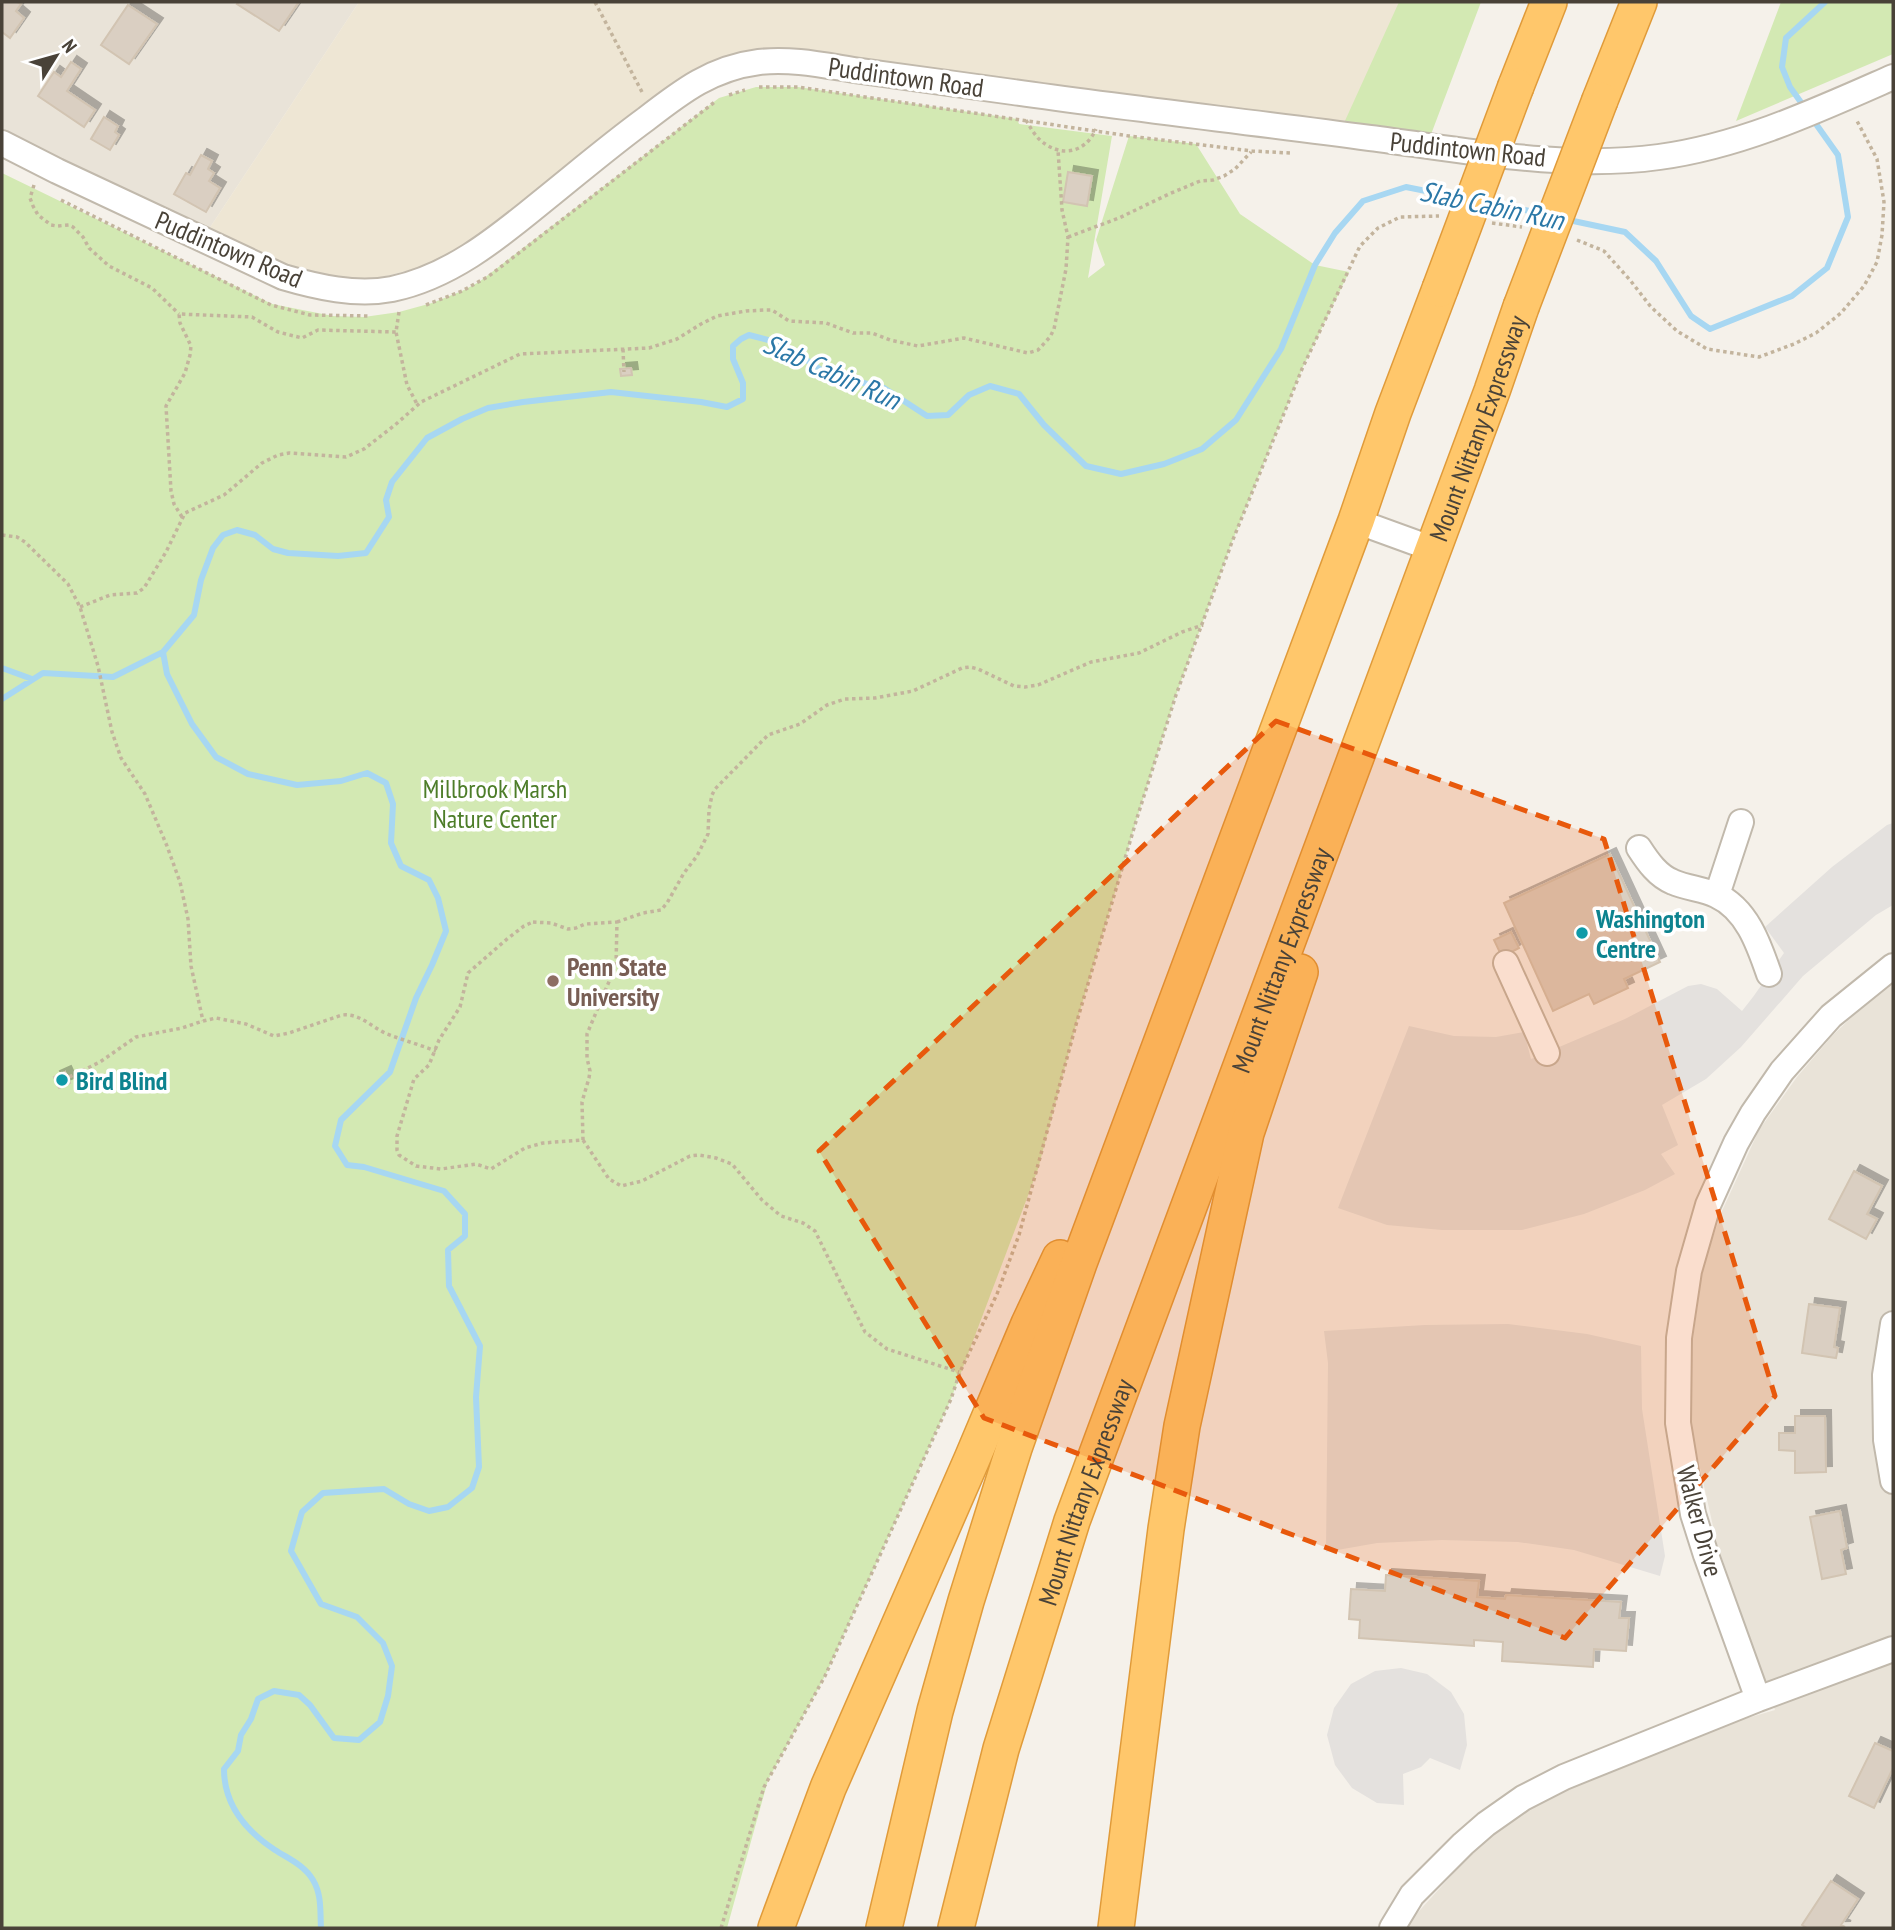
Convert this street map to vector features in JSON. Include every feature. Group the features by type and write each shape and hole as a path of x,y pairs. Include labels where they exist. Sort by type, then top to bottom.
{"highway":[{"path":"884,1928 935,1711 1014,1448 1079,1263 1356,521 1393,413 1549,2"},
{"name":"Mount Nittany Expressway","path":"956,1928 1001,1749 1072,1521 1521,307 1639,2"},
{"path":"1116,1928 1166,1529 1182,1426 1246,1133 1339,857 1448,558 1492,391"},
{"path":"776,1928 828,1788 1063,1250 1189,922 1269,754"}],"street":[{"name":"Puddintown Road","path":"2,143 282,277 318,287 389,289 424,279 477,252 690,87 725,69 765,61 790,61 1100,104 1511,156 1611,161 1658,157 1721,145 1834,104 1893,77"},
{"path":"1356,521 1433,549"},
{"path":"1717,895 1741,822"},
{"path":"1639,848 1652,867 1672,882 1717,895 1742,914 1759,944 1769,974"},
{"path":"1506,963 1547,1053"},
{"name":"Walker Drive","path":"1758,1699 1693,1514 1678,1423 1679,1338 1689,1271 1708,1205 1753,1113 1782,1071 1831,1016 1893,967"},
{"path":"1893,1324 1885,1375 1886,1440 1893,1481"},
{"path":"1392,1928 1412,1895 1463,1844 1523,1798 1564,1777 1758,1699 1893,1649"}],"path":[{"path":"594,2 646,98"},
{"path":"1025,94 1026,121 1038,139 1052,149 1067,152 1080,149 1090,140 1095,131 1100,104"},
{"path":"422,306 462,291 489,276 673,133"},
{"path":"80,607 110,595 132,596 144,588 185,513 224,495 262,463 289,453 346,457 371,447 417,404 520,354 649,348 677,338 717,316 765,310 772,310 789,321 826,323 853,332 873,334 918,346 964,338 1028,353 1037,351 1054,329 1066,270 1068,237 1062,210 1058,150"},
{"path":"1068,237 1119,218 1199,181 1224,176 1235,169 1252,151"},
{"path":"43,190 34,185 30,198 38,215 51,225 69,225 109,266 152,288 179,314 180,323 191,346 190,355 185,373 166,407 170,491 182,517"},
{"path":"53,195 271,306 310,315 376,315"},
{"path":"388,314 401,312 396,332 407,386 417,404"},
{"path":"179,314 252,317 278,332 302,338 318,330 396,332"},
{"path":"622,349 624,372"},
{"path":"2,535 17,537 25,542 68,584 80,607 121,758 145,794 180,882 188,919 191,966 202,1021"},
{"path":"583,1140 543,1143 525,1148 491,1169 476,1164 442,1169 416,1166 397,1150 397,1136 410,1088 414,1079 429,1065 439,1040 460,1007 468,973 517,931 533,922 551,923 568,929 578,928 585,923 617,922 661,910 697,856 708,834 709,810 715,789 768,734 800,724 827,705 845,699 875,698 913,691 962,668 970,667 1014,686 1038,685 1091,662 1139,653 1203,625"},
{"path":"617,922 615,965 587,1034 590,1071 582,1102 583,1140 609,1179 621,1186 642,1181 690,1156 708,1157 732,1164 762,1200 780,1216 803,1223 815,1231 865,1332 887,1349 960,1372"},
{"path":"63,1080 92,1066 136,1037 183,1028 216,1018 247,1025 274,1036 351,1014 386,1033 436,1051"}],"highlighted area":[{"path":"1276,721 1604,839 1775,1396 1565,1638 984,1418 819,1151"}],"shaded area":[{"path":"2,2 359,2 209,229 2,132"},
{"path":"359,2 1481,2 1361,123 1042,85 830,53 748,52 473,242 426,266 382,277 351,280 306,271 268,257 209,229"},
{"path":"1893,823 1893,905 1876,915 1803,976 1741,1047 1706,1079 1662,1105 1678,1145 1661,1154 1675,1174 1645,1190 1584,1214 1522,1230 1442,1230 1387,1225 1338,1208 1409,1026 1454,1036 1496,1037 1524,1032 1531,1059 1625,1019 1688,986 1701,984 1717,989 1742,1011 1784,953 1765,927 1832,867"},
{"path":"1893,980 1893,1928 1407,1928 1410,1921 1460,1866 1491,1836 1533,1807 1576,1784 1700,1732 1775,1710 1717,1544 1694,1441 1690,1403 1693,1339 1703,1266 1722,1211 1759,1130 1797,1077 1832,1036"},
{"path":"1508,1324 1587,1334 1641,1346 1642,1409 1665,1556 1660,1576 1574,1550 1518,1542 1442,1540 1377,1543 1326,1552 1328,1363 1324,1331 1425,1325"},
{"path":"1401,1668 1427,1674 1451,1692 1464,1714 1467,1745 1460,1770 1430,1758 1421,1767 1403,1774 1404,1805 1377,1803 1352,1788 1335,1765 1327,1735 1334,1708 1351,1684 1375,1671"}],"green space":[{"path":"1399,2 1481,2 1427,145 1339,134"},
{"path":"1781,2 1893,2 1893,54 1736,121"},
{"name":"Millbrook Marsh Nature Center","path":"756,87 798,87 1017,119 1019,124 1112,136 1088,278 1105,265 1096,240 1129,136 1196,144 1240,214 1315,265 1349,272 1302,369 1232,542 1176,695 1077,1021 1038,1169 951,1399 825,1676 768,1780 727,1928 2,1928 2,173 272,304 333,316 364,317 399,312 432,303 479,282 719,98"}],"building":[{"path":"2,2 21,4 16,11 24,18 10,38 2,32"},
{"path":"298,3 279,31 237,4"},
{"path":"128,5 157,24 129,64 101,45"},
{"path":"71,62 81,69 67,91 95,110 84,127 38,96 54,72 61,77"},
{"path":"104,117 118,126 115,132 119,135 110,150 91,139"},
{"path":"201,155 212,161 208,169 214,173 209,181 220,188 206,212 174,194 186,173 190,175"},
{"path":"1068,172 1092,176 1087,206 1063,202"},
{"path":"631,368 632,375 621,376 620,369"},
{"name":"Washington Centre","path":"1610,854 1660,962 1624,979 1628,988 1594,1004 1589,994 1553,1011 1504,903"},
{"path":"1511,932 1519,948 1502,957 1494,940"},
{"name":"Bird Blind","path":"65,1072 70,1083 59,1088 54,1077"},
{"path":"1854,1171 1882,1186 1867,1214 1877,1219 1866,1239 1829,1219"},
{"path":"1809,1304 1840,1308 1834,1347 1838,1348 1836,1358 1802,1353"},
{"path":"1795,1416 1825,1416 1826,1472 1795,1473 1795,1451 1779,1450 1779,1433 1795,1433"},
{"path":"1840,1511 1847,1548 1841,1550 1846,1574 1822,1579 1810,1517"},
{"path":"1386,1575 1479,1581 1477,1597 1505,1599 1506,1595 1621,1602 1619,1618 1629,1618 1626,1651 1594,1649 1593,1667 1502,1661 1503,1642 1474,1640 1474,1646 1359,1638 1360,1620 1349,1619 1351,1589 1385,1591"},
{"path":"1875,1743 1893,1751 1893,1768 1874,1808 1849,1796"},
{"path":"1831,1881 1858,1899 1841,1925 1845,1927 1807,1928 1802,1925"}],"waterway":[{"name":"Slab Cabin Run","path":"1805,108 1790,87 1782,67 1786,38 1825,2"},
{"name":"Slab Cabin Run","path":"1564,219 1625,232 1656,261 1691,316 1710,329 1792,296 1827,268 1848,217 1838,155 1811,117"},
{"name":"Slab Cabin Run","path":"321,1928 319,1898 313,1880 301,1866 264,1843 246,1826 232,1805 224,1769 238,1751 241,1735 251,1719 258,1699 274,1691 299,1695 310,1705 334,1738 359,1740 380,1722 388,1696 392,1666 383,1643 357,1617 321,1604 291,1551 302,1512 323,1493 384,1489 409,1504 429,1511 448,1507 472,1488 479,1467 476,1397 480,1346 449,1286 448,1250 465,1236 465,1214 444,1191 364,1167 347,1165 335,1146 341,1120 390,1072 416,998 446,931 438,898 429,880 401,866 391,843 393,804 386,783 367,773 341,781 297,785 248,774 216,757 192,724 167,674 163,652 194,615 201,580 213,548 223,535 237,530 255,535 273,549 288,553 338,556 366,553 389,517 386,500 392,482 427,438 488,408 611,392 727,407 743,399 743,383 733,359 733,346 749,335 783,344 827,374 884,388 927,416 948,415 969,395 990,386 1019,394 1044,425 1086,466 1121,474 1164,464 1202,449 1236,420 1281,349 1315,265 1335,233 1363,201 1406,187 1461,198"},
{"name":"Slab Cabin Run","path":"1486,202 1544,214"},
{"path":"2,699 43,673 113,677 163,652"},
{"path":"2,668 32,679"}],"place":[{"name":"Washington Centre","path":"1582,933"},
{"name":"Penn State University","path":"553,981"},
{"name":"Bird Blind","path":"62,1080"}]}
